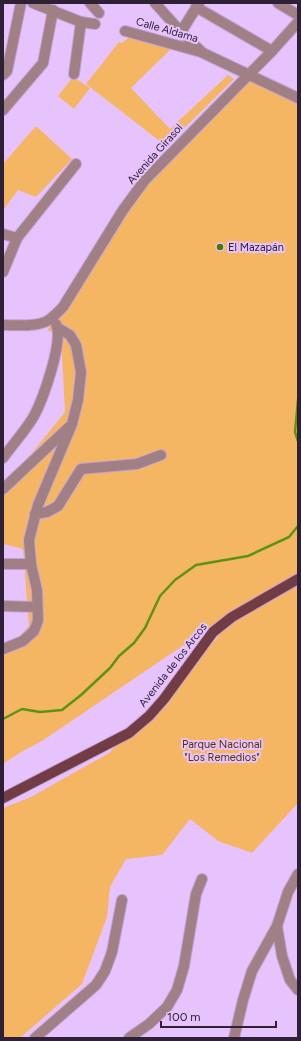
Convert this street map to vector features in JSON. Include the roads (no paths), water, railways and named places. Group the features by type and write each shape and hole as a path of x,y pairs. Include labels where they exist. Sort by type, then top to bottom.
{"main road":[{"name":"Avenida de los Arcos","path":"3,798 129,733 164,699 213,632 232,617 298,579"}],"street":[{"path":"4,73 21,3"},
{"path":"33,3 81,22 94,24"},
{"path":"90,3 99,13"},
{"path":"155,3 181,32 203,53 298,98"},
{"path":"278,3 298,22"},
{"path":"181,32 198,5 272,51"},
{"path":"3,110 43,63 53,10"},
{"path":"74,74 81,22"},
{"name":"Avenida Girasol","path":"3,325 29,325 45,322 53,317 63,307 123,210 145,180 249,75 298,22"},
{"name":"Calle Aldama","path":"125,31 203,53"},
{"path":"3,272 17,238 76,164"},
{"path":"3,234 17,238"},
{"path":"3,458 34,417 43,397 58,340 58,328 53,317"},
{"path":"3,649 23,641 34,631 38,620 36,590 31,564 29,540 38,505 72,424 78,400 81,372 76,345 70,335 58,328"},
{"path":"3,489 72,424"},
{"path":"36,514 47,512 58,506 81,469 137,464 161,455"},
{"path":"3,564 31,564"},
{"path":"3,606 37,607"},
{"path":"234,1038 252,971 278,926 288,892 298,874"},
{"path":"129,1038 149,1024 166,1008 177,990 184,966 196,894 202,879"},
{"path":"35,1038 96,985 105,970 112,952 122,900"},
{"path":"278,926 282,956 290,980 298,990"}],"waterway":[{"path":"298,400 295,432 298,441"},
{"path":"3,719 22,709 40,712 62,710 81,695 110,668 119,656 134,643 145,628 160,596 175,580 196,565 248,556 289,537 298,526"}],"place":[{"name":"El Mazapán","path":"220,247"}],"park label":[{"name":"Parque Nacional \"Los Remedios\"","path":"222,750"}]}
